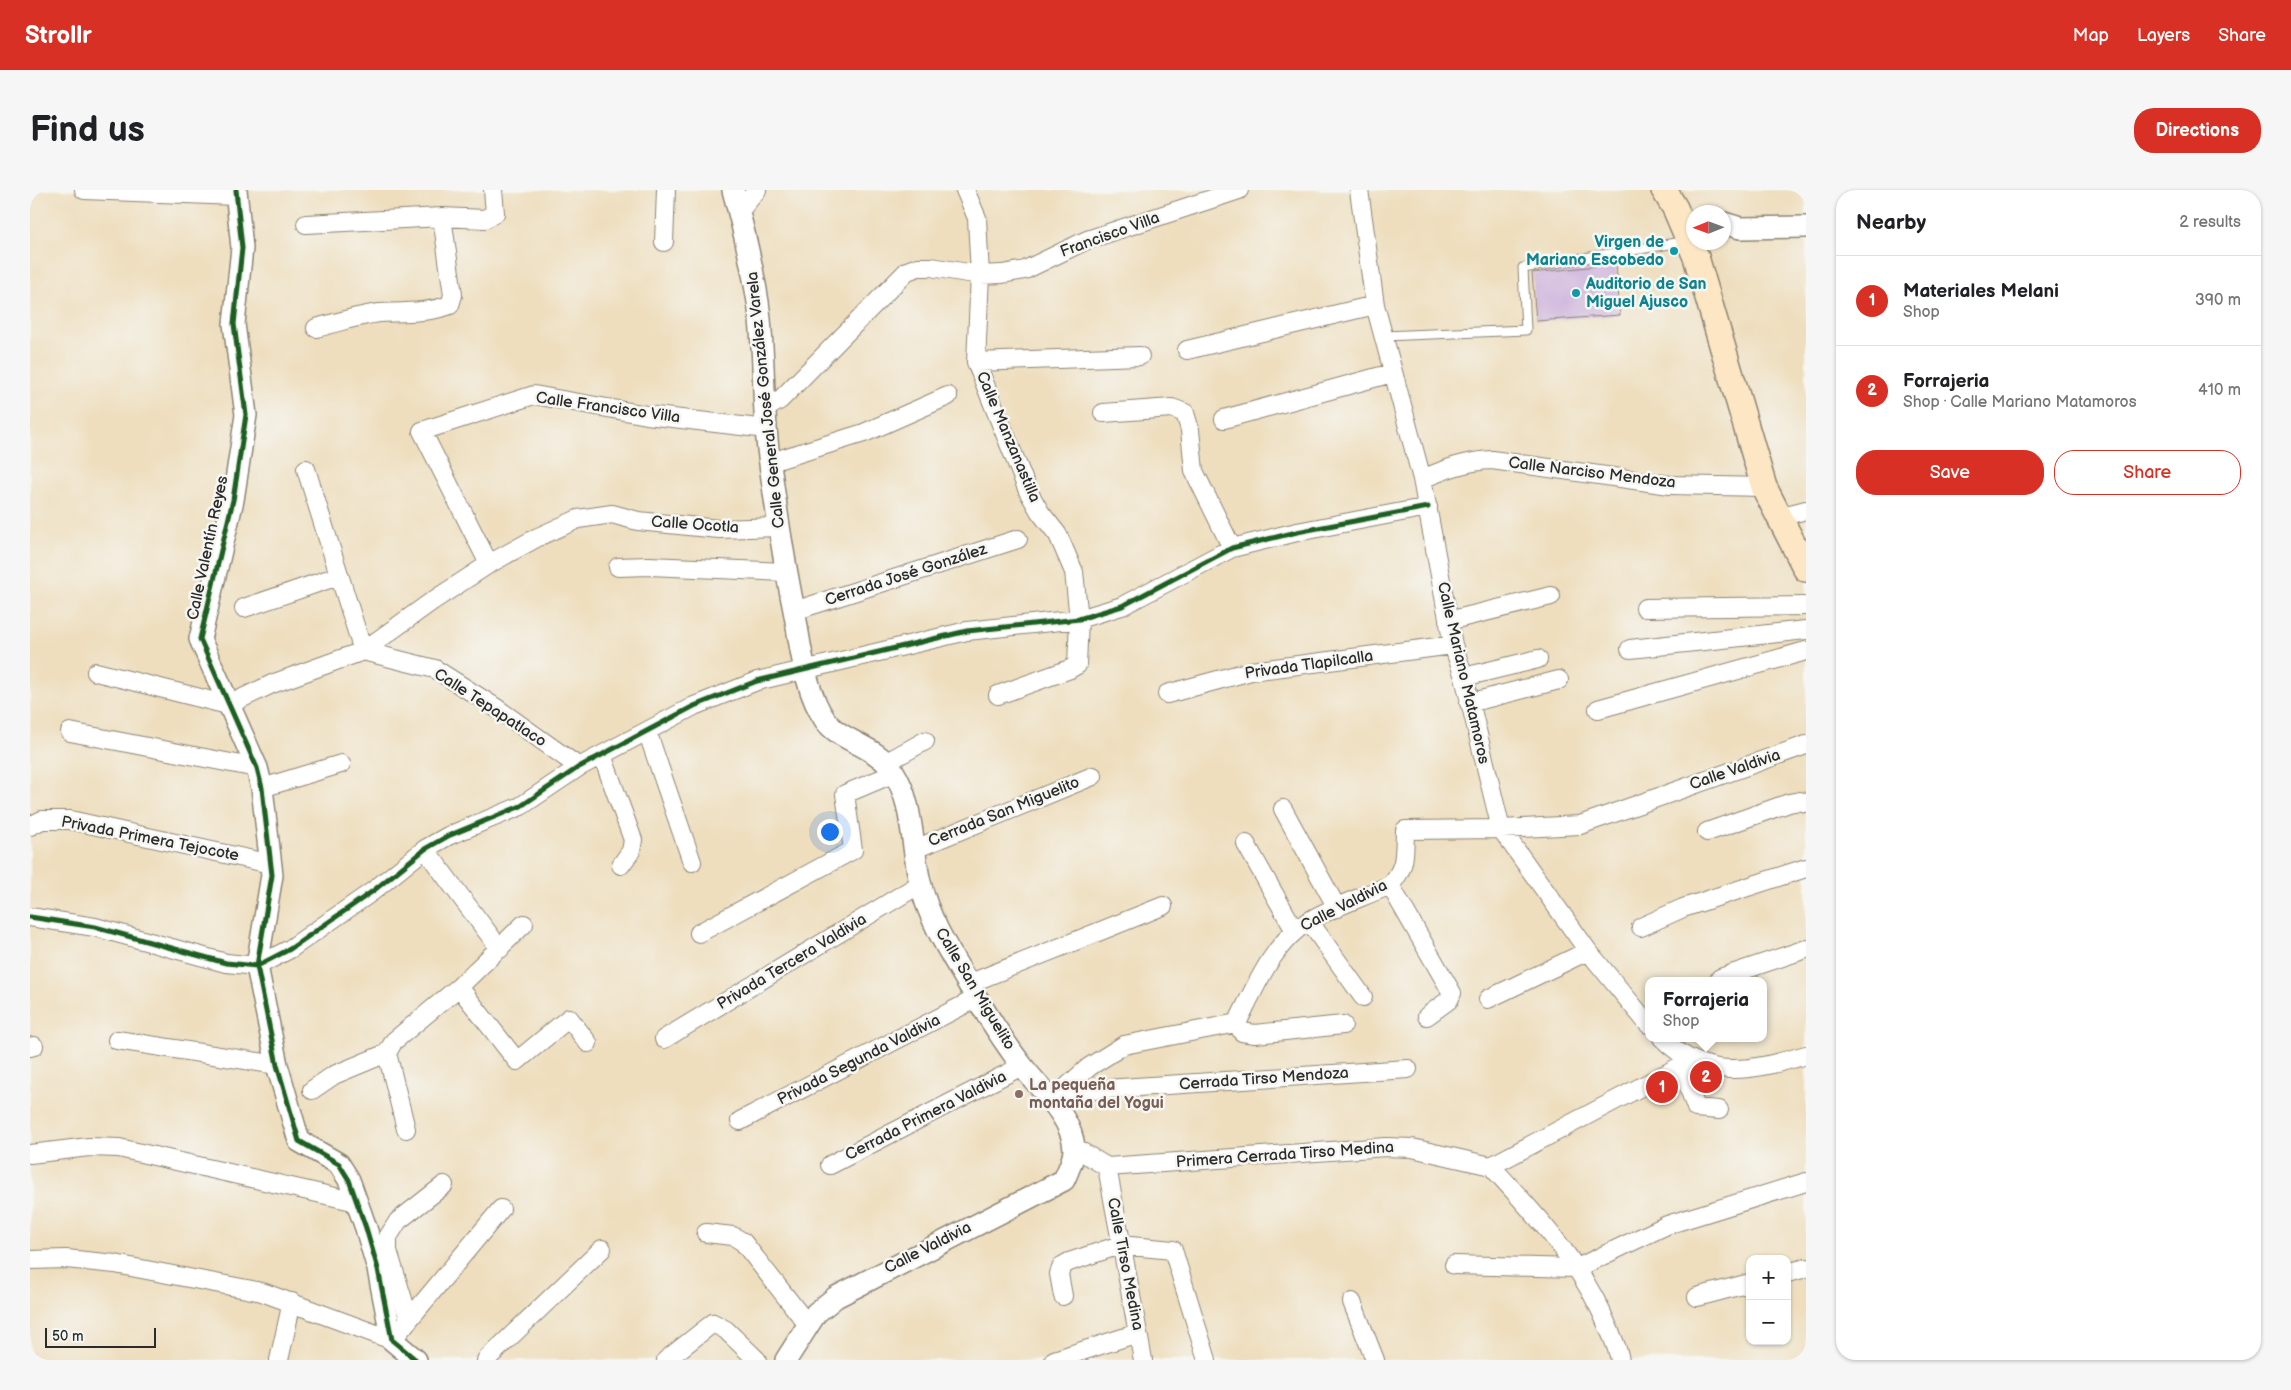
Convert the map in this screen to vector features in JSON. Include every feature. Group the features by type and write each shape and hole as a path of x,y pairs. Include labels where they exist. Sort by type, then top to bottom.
{"main road":[{"path":"1677,204 1686,231"},
{"path":"1693,250 1764,487 1806,569"}],"street":[{"path":"84,190 236,193"},
{"path":"306,224 491,217 495,214 493,190"},
{"path":"664,242 666,190"},
{"name":"Calle General José González Varela","path":"733,190 758,304 771,462 786,572 805,670"},
{"path":"739,212 757,190"},
{"name":"Calle Manzanastilla","path":"965,190 977,218 980,275 976,362 1028,490 1040,512 1058,535 1074,572 1079,619 1077,665 1070,670 998,695"},
{"name":"Francisco Villa","path":"980,275 1024,270 1087,240 1239,190"},
{"name":"Calle Mariano Matamoros","path":"1359,190 1374,305 1422,479 1453,645 1464,677 1501,829 1588,950 1645,1020"},
{"name":"Calle Valentín Reyes","path":"236,193 242,248 234,324 246,415 233,500 200,639 260,778 272,875 257,966 277,1065 300,1141 339,1164 349,1180 378,1269 392,1340"},
{"path":"316,328 379,313 441,309 450,305 453,294 442,218"},
{"path":"1731,225 1740,228 1806,228"},
{"path":"766,419 780,400 907,271 918,267 931,267 980,275"},
{"path":"1187,350 1374,305"},
{"path":"976,362 1140,356"},
{"path":"1224,419 1392,373"},
{"name":"Calle Francisco Villa","path":"489,564 422,431 534,395 647,415 766,419"},
{"path":"771,462 864,433 948,396"},
{"path":"1103,413 1172,408 1184,413 1190,430 1194,471 1232,548"},
{"name":"Calle Narciso Mendoza","path":"1422,479 1454,465 1472,461 1492,460 1670,485 1764,487"},
{"path":"306,469 363,651"},
{"path":"30,917 95,927 226,963 257,966 290,949 373,892 425,849 448,836 521,806 579,767 694,706 756,681 968,631 1079,619 1122,606 1232,548 1297,532 1428,507"},
{"path":"1779,517 1806,510"},
{"name":"Calle Ocotla","path":"489,564 538,537 578,519 612,514 638,521 719,529 780,527"},
{"name":"Cerrada José González","path":"794,611 1018,538"},
{"path":"96,672 228,704 272,684 363,651 431,602 489,564"},
{"path":"618,568 649,566 786,572"},
{"path":"244,608 338,576"},
{"path":"1448,621 1551,596"},
{"path":"1645,608 1806,606"},
{"path":"1630,649 1806,630"},
{"name":"Privada Tlapilcalla","path":"1167,694 1251,671 1453,645"},
{"name":"Calle Tepapatlaco","path":"363,651 436,669 495,707 579,767"},
{"path":"1598,709 1806,652"},
{"path":"1464,677 1538,658"},
{"path":"805,670 824,720 833,730 855,741 891,768"},
{"path":"1469,703 1559,680"},
{"path":"70,732 260,778 341,764"},
{"path":"647,732 692,862"},
{"path":"699,933 853,850 846,794 891,768 925,741"},
{"name":"Calle Valdivia","path":"1237,1023 1263,972 1302,926 1337,908 1390,885 1398,877 1404,864 1405,830 1501,829 1580,825 1806,745"},
{"path":"602,755 633,840 632,850 621,865"},
{"name":"Calle San Miguelito","path":"891,768 902,786 920,884 931,914 973,991 1022,1066 1059,1099 1074,1147"},
{"name":"Cerrada San Miguelito","path":"915,849 1093,776"},
{"path":"1706,832 1789,803 1800,800 1806,803"},
{"path":"1283,809 1337,908"},
{"name":"Privada Primera Tejocote","path":"30,826 42,820 70,820 270,864"},
{"path":"1246,844 1302,926 1363,997"},
{"path":"425,849 500,948"},
{"path":"1641,928 1683,908 1806,868"},
{"name":"Privada Tercera Valdivia","path":"664,1039 920,884"},
{"path":"1390,885 1452,993 1449,1000 1427,1016"},
{"name":"Privada Segunda Valdivia","path":"740,1122 973,991 1163,906"},
{"path":"312,1090 334,1075 387,1053 394,1041 459,987 524,924"},
{"path":"1723,977 1806,949"},
{"path":"1488,1000 1588,950"},
{"path":"459,987 517,1061 569,1018 588,1043"},
{"path":"1059,1099 1089,1067 1124,1045 1237,1023 1242,1032 1255,1034 1343,1025"},
{"path":"117,1040 277,1065"},
{"path":"1666,1042 1686,1063 1696,1108 1719,1110"},
{"path":"387,1053 406,1129"},
{"path":"1620,1360 1597,1300 1577,1268 1525,1203 1491,1166 1686,1063 1715,1069 1740,1070 1773,1065 1806,1056"},
{"name":"Cerrada Primera Valdivia","path":"830,1165 1022,1066"},
{"name":"Cerrada Tirso Mendoza","path":"1059,1099 1408,1070"},
{"path":"30,1154 89,1147 119,1148 356,1202"},
{"path":"1074,1147 1107,1167"},
{"name":"Calle Valdivia","path":"786,1360 816,1313 844,1292 1064,1180 1071,1164 1074,1147"},
{"name":"Primera Cerrada Tirso Medina","path":"1107,1167 1386,1147 1412,1148 1491,1166"},
{"name":"Calle Tirso Medina","path":"1107,1167 1120,1245 1143,1360"},
{"path":"1454,1265 1577,1268 1668,1224 1806,1182"},
{"path":"409,1319 388,1251 388,1237 398,1221 444,1185"},
{"path":"392,1340 501,1208"},
{"path":"706,1233 733,1236 743,1242 808,1326"},
{"path":"1063,1296 1059,1274 1062,1266 1120,1245 1173,1250 1207,1360"},
{"path":"486,1360 602,1249"},
{"path":"30,1260 66,1259 115,1264 262,1292 392,1340 416,1360"},
{"path":"1791,1272 1806,1268"},
{"path":"1697,1297 1746,1284"},
{"path":"279,1360 292,1302"},
{"path":"1352,1302 1375,1360"},
{"path":"666,1360 714,1323 726,1330 757,1360"},
{"path":"1054,1360 1138,1333"}],"lane":[{"path":"1384,336 1526,330 1522,268 1686,241"}],"building":[{"name":"Auditorio de San Miguel Ajusco","path":"1616,264 1620,315 1536,321 1532,273"}],"cycle path":[{"path":"236,190 242,248 234,324 246,415 233,500 200,639 257,768 262,788 272,875 257,966 277,1065 299,1141 339,1164 349,1180 378,1269 392,1340 416,1360"},
{"path":"30,917 95,927 226,963 257,966 290,949 373,891 425,849 448,836 521,806 579,767 694,706 757,681 967,631 1079,619 1122,606 1232,548 1297,532 1428,507"}],"place":[{"name":"Virgen de Mariano Escobedo","path":"1674,251"},
{"name":"Auditorio de San Miguel Ajusco","path":"1576,293"},
{"name":"Forrajeria","path":"1706,1077"},
{"name":"Materiales Melani","path":"1662,1087"},
{"name":"La pequeña montaña del Yogui","path":"1019,1094"}]}
